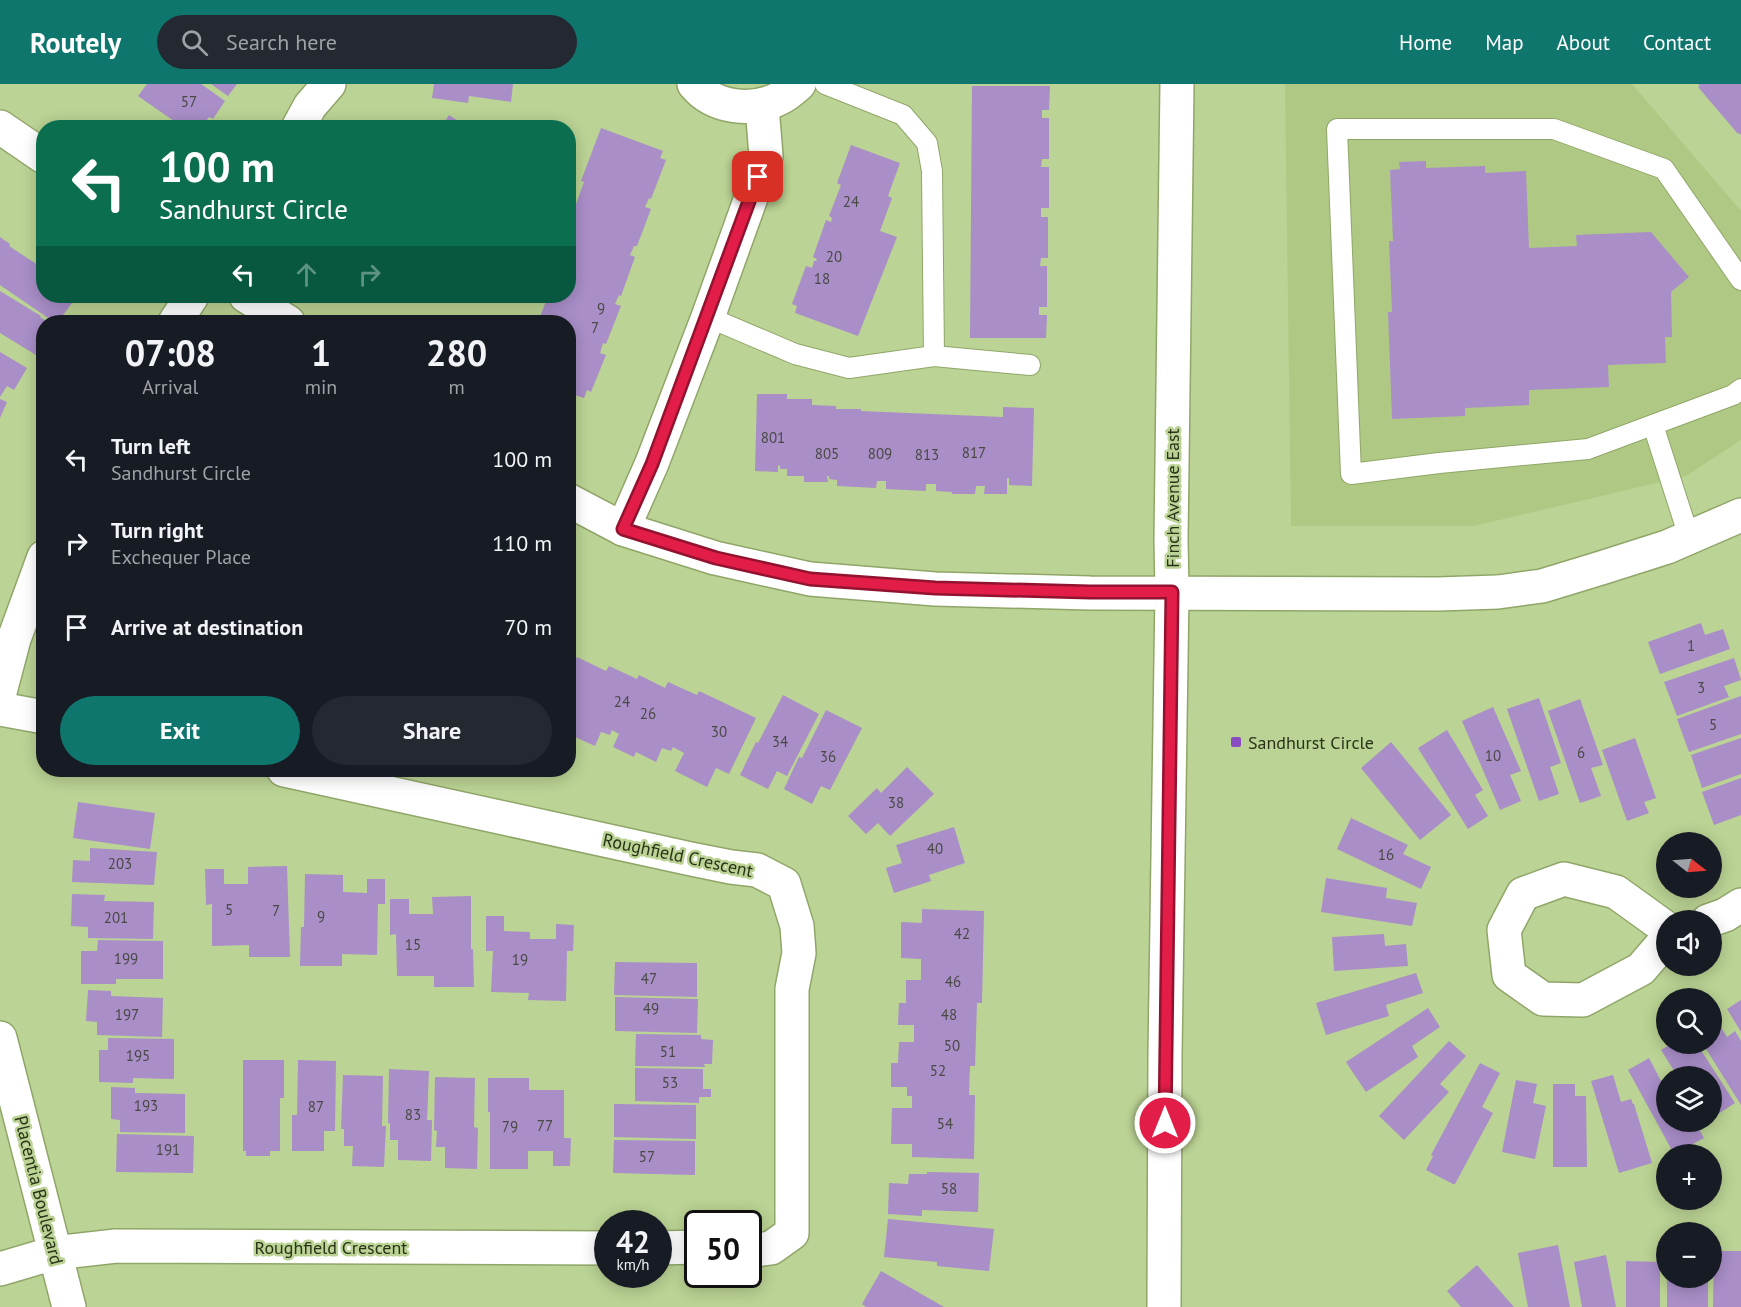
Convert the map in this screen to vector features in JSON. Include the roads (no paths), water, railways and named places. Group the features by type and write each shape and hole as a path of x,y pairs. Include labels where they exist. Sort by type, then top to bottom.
{"street":[{"path":"302,120 310,106 329,84"},
{"path":"694,84 716,100 738,107 762,106 782,98 799,84"},
{"name":"Finch Avenue East","path":"1164,1307 1177,84"},
{"path":"623,529 652,464 766,156 762,106"},
{"path":"0,127 36,152"},
{"path":"257,303 277,315"},
{"path":"576,504 623,529 716,558 810,579 946,589 1090,592 1438,594 1498,592 1542,586 1666,547 1741,516"},
{"path":"0,692 14,639 36,579"},
{"path":"0,708 36,715"},
{"name":"Roughfield Crescent","path":"316,777 691,859 756,870 784,884 797,926 799,953 792,989 792,1233 771,1248 762,1249"},
{"path":"1656,921 1616,892 1564,879 1523,894 1504,930 1509,975 1543,999 1583,1000 1641,969 1656,952"},
{"path":"1722,916 1741,905"},
{"name":"Placentia Boulevard","path":"0,1038 69,1307"},
{"name":"Roughfield Crescent","path":"0,1269 54,1253 116,1246 594,1248"}],"lane":[{"path":"825,84 903,115 927,143 932,171 934,356"},
{"path":"1741,280 1665,169 1554,129 1337,129 1351,474 1588,449 1733,395 1741,389"},
{"path":"708,317 795,354 849,368 934,356 1030,365"},
{"path":"1653,425 1689,537"}],"place":[{"name":"Sandhurst Circle","path":"1236,742"}]}
